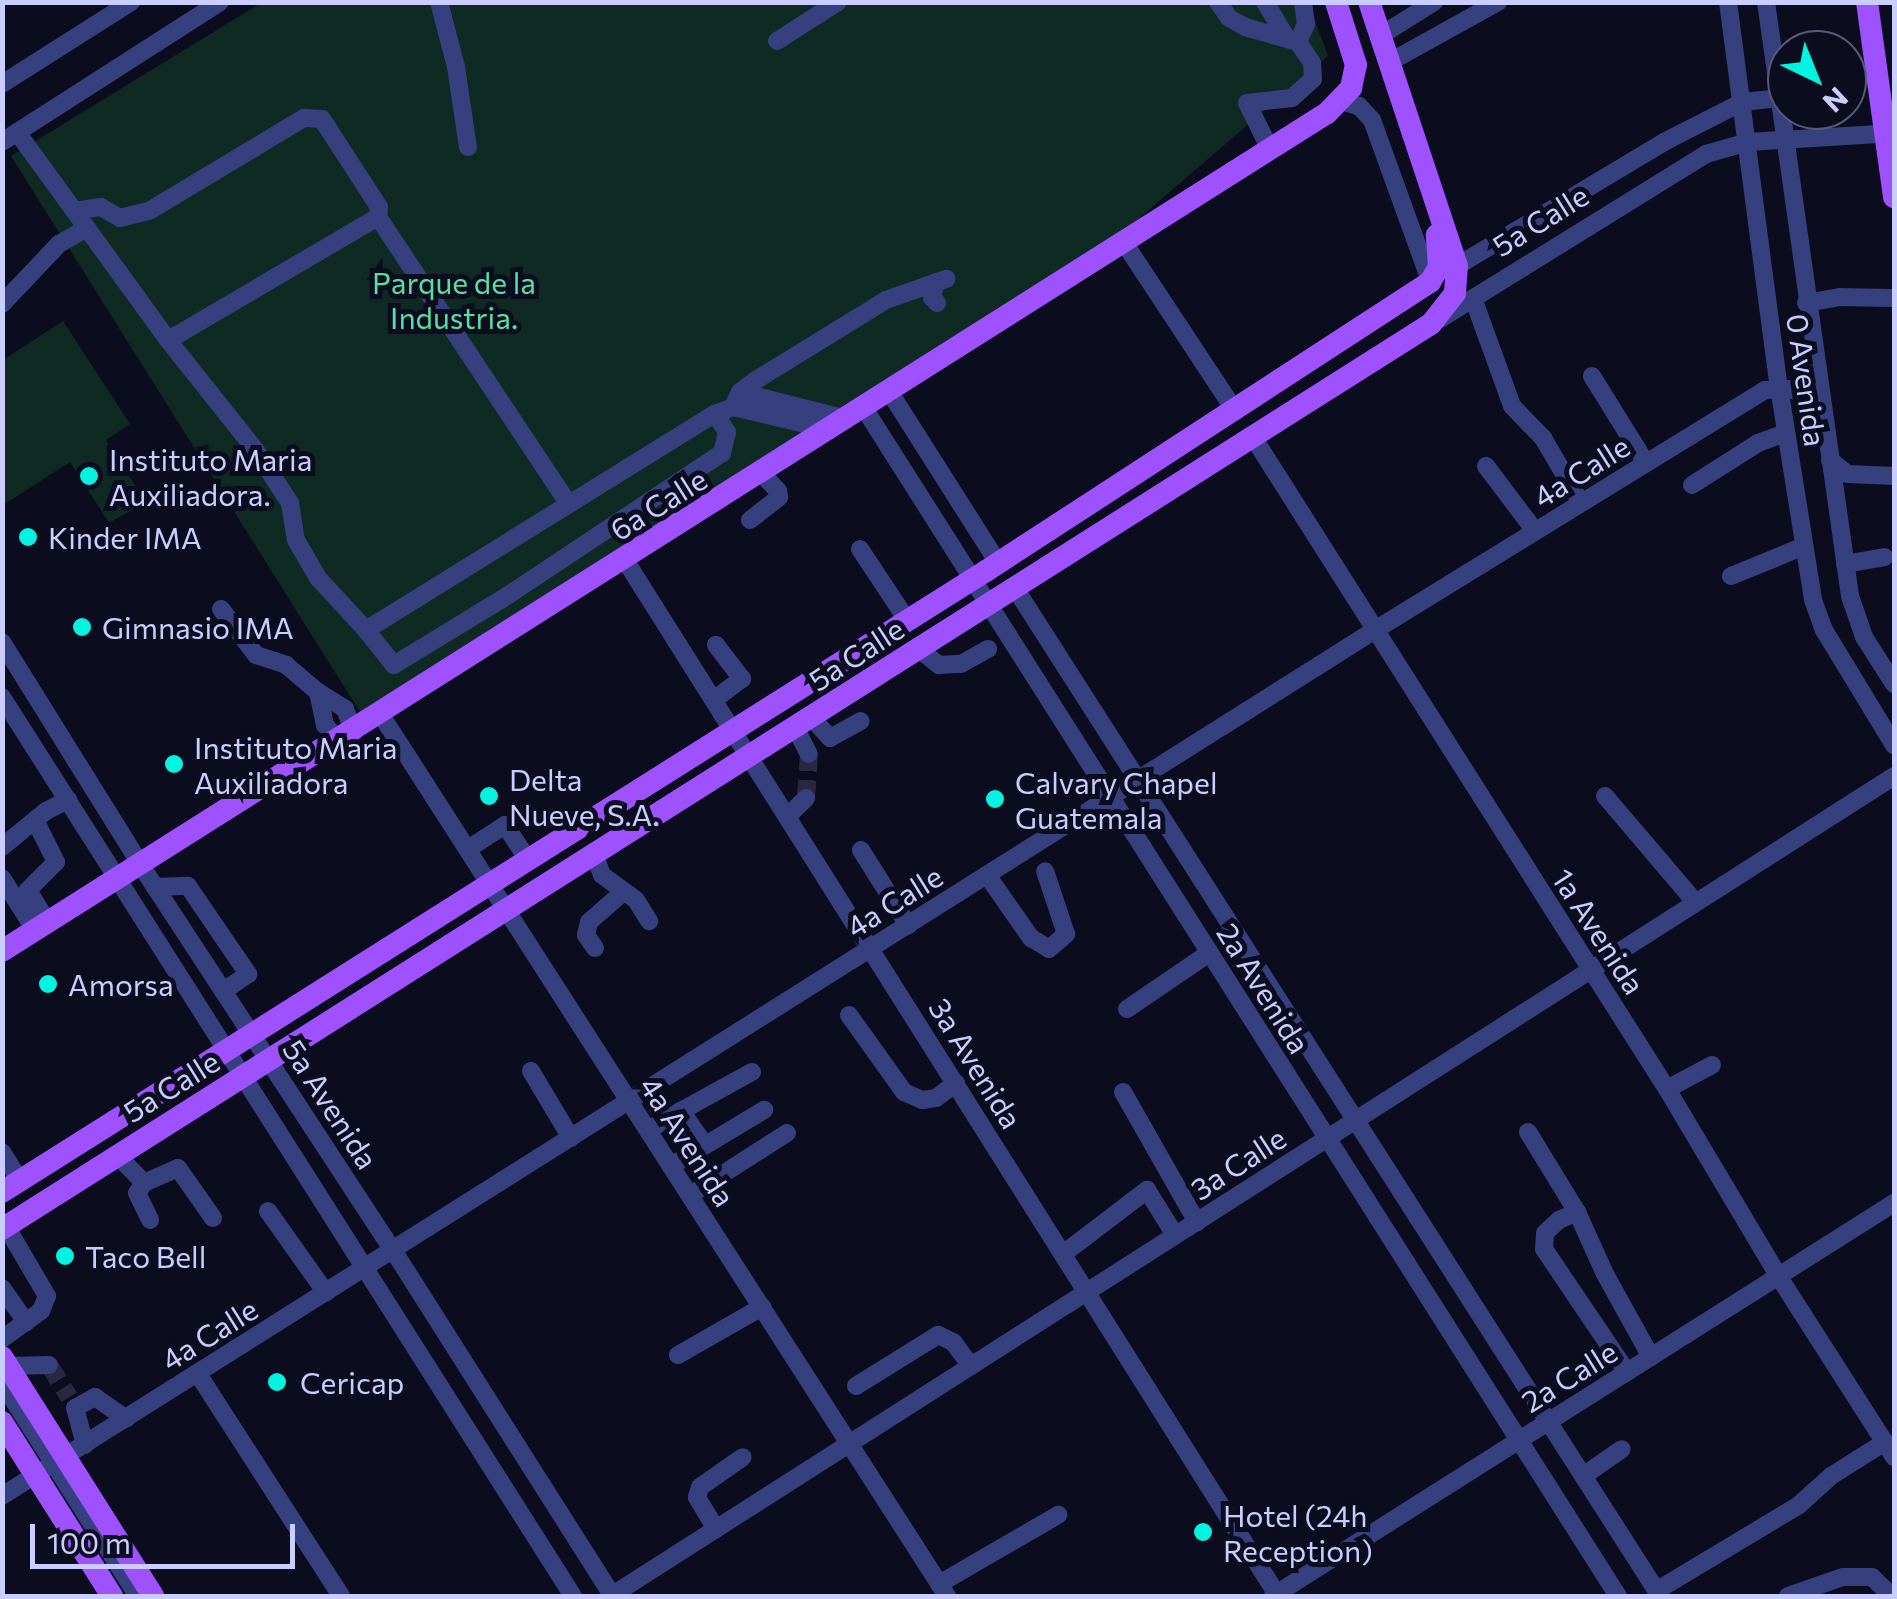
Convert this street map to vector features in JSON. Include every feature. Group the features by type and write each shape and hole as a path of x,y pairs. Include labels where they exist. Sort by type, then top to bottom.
{"main road":[{"path":"1336,2 1356,65 1351,88 1340,100"},
{"path":"1369,2 1432,197 1437,269 1455,294 1431,324"},
{"path":"1866,2 1890,134 1894,197"},
{"name":"6a Calle","path":"2,951 761,474 1270,149 1340,100"},
{"name":"5a Calle","path":"11,1186 1235,411 1437,269"},
{"name":"5a Calle","path":"7,1236 118,1156 1431,324"},
{"path":"4,1368 60,1460 153,1596"},
{"path":"2,1422 60,1460 112,1596"}],"street":[{"path":"2,84 131,2"},
{"path":"220,2 10,137 75,211 168,340 254,448 290,503 296,540 318,578 394,665 408,698"},
{"path":"439,2 456,66 468,147"},
{"path":"778,41 838,2"},
{"path":"1218,2 1229,18 1244,27 1292,40"},
{"path":"1265,2 1312,63 1313,79 1292,98 1242,102 1270,149"},
{"path":"1292,40 1306,24 1303,2"},
{"path":"1380,36 1434,2"},
{"path":"1388,63 1498,2"},
{"name":"0 Avenida","path":"1728,2 1779,387 1817,614 1894,745"},
{"name":"0 Avenida","path":"1766,2 1770,30"},
{"name":"5a Calle","path":"1437,269 1664,142 1742,102 1767,99"},
{"path":"1340,100 1359,106 1372,120 1437,269"},
{"path":"75,211 101,208 120,218 149,211 312,117 322,119 366,183 379,206 378,217 567,502"},
{"name":"0 Avenida","path":"1784,130 1806,302 1855,615 1894,684"},
{"name":"5a Calle","path":"1431,324 1676,169 1748,142 1890,134"},
{"path":"168,340 378,217"},
{"path":"2,304 59,244 87,228"},
{"path":"1123,241 1235,411"},
{"path":"366,630 730,404 886,300 941,280 932,297 937,303"},
{"path":"1806,302 1839,297 1891,298"},
{"path":"1473,298 1512,406 1543,438 1581,502"},
{"path":"1592,376 1646,463"},
{"path":"1779,387 1811,395 1822,404"},
{"name":"4a Calle","path":"2,1496 1375,630 1764,390 1779,387"},
{"path":"889,391 998,563"},
{"path":"730,404 847,419"},
{"path":"394,665 571,556 722,453 730,404"},
{"name":"2a Avenida","path":"847,419 972,579 1618,1596"},
{"path":"1692,485 1758,442 1786,433"},
{"name":"1a Avenida","path":"1253,438 1668,1088 1779,1278 1890,1449"},
{"path":"1830,460 1848,474 1894,476"},
{"path":"1486,466 1535,532"},
{"path":"750,520 778,498 778,490 761,474"},
{"path":"1731,576 1804,546"},
{"path":"860,548 907,620"},
{"path":"1845,564 1884,557"},
{"name":"3a Avenida","path":"625,560 1276,1596"},
{"name":"2a Avenida","path":"1014,588 1658,1594"},
{"path":"221,609 256,654 286,665 345,709 346,737"},
{"name":"5a Avenida","path":"2,642 140,864 394,1250 612,1596"},
{"path":"715,699 750,674 716,645"},
{"path":"919,648 939,665 961,664 988,649"},
{"name":"5a Avenida","path":"4,702 573,1596"},
{"name":"4a Avenida","path":"382,715 943,1590"},
{"path":"804,722 830,738 861,721"},
{"path":"804,722 808,754"},
{"name":"3a Calle","path":"612,1596 1894,776"},
{"path":"1605,796 1696,903"},
{"path":"788,816 806,798"},
{"path":"2,847 68,800"},
{"path":"35,820 56,862 28,890 42,927"},
{"path":"468,849 504,824 528,860"},
{"path":"862,850 908,925"},
{"path":"594,854 602,875 636,900 649,921"},
{"path":"987,875 1031,938 1049,948 1066,934 1045,871"},
{"path":"2,878 42,927"},
{"path":"155,887 188,886 248,974 225,990"},
{"path":"595,948 586,935 589,922 622,893"},
{"path":"1127,1009 1209,952"},
{"path":"848,1015 904,1092 922,1100 936,1098 956,1083"},
{"path":"1668,1088 1712,1064"},
{"path":"531,1072 571,1138"},
{"path":"648,1130 752,1072"},
{"path":"1123,1092 1196,1222"},
{"path":"672,1166 732,1133 764,1110"},
{"path":"681,1111 704,1145"},
{"path":"1528,1132 1577,1212 1605,1274 1651,1356"},
{"path":"690,1195 787,1133"},
{"path":"2,1152 11,1186"},
{"path":"118,1156 144,1182"},
{"path":"150,1220 137,1193 144,1182 178,1168 213,1218"},
{"path":"1064,1254 1148,1190 1176,1235"},
{"name":"2a Calle","path":"1276,1596 1894,1204"},
{"path":"268,1211 326,1293"},
{"path":"1577,1212 1559,1220 1542,1242 1627,1372"},
{"path":"2,1339 41,1311 47,1296 7,1236"},
{"path":"2,1288 26,1322"},
{"path":"678,1355 762,1307"},
{"path":"856,1386 938,1335 953,1342 972,1366"},
{"path":"4,1368 49,1365"},
{"path":"198,1374 341,1596"},
{"path":"126,1419 95,1396 72,1403 60,1460 138,1596"},
{"path":"1583,1476 1622,1449"},
{"path":"1658,1594 1799,1505 1831,1476 1890,1449"},
{"path":"716,1529 698,1497 700,1486 743,1458"},
{"path":"943,1590 1058,1515"},
{"path":"1788,1596 1843,1577 1872,1578 1892,1596"}],"green space":[{"name":"Parque de la Industria.","path":"1308,2 1328,56 1122,233 360,712 11,156 261,3"},
{"path":"63,321 130,424 106,440 146,502 109,523 70,462 3,505 3,360"}],"tunnel":[{"path":"806,798 809,754"},
{"path":"49,1365 69,1397"}],"place":[{"name":"Instituto Maria Auxiliadora.","path":"89,476"},
{"name":"Kinder IMA","path":"28,537"},
{"name":"Gimnasio IMA","path":"82,627"},
{"name":"Instituto Maria Auxiliadora","path":"174,764"},
{"name":"Delta Nueve, S.A.","path":"489,796"},
{"name":"Calvary Chapel Guatemala","path":"995,799"},
{"name":"Amorsa","path":"48,984"},
{"name":"Taco Bell","path":"65,1256"},
{"name":"Cericap","path":"277,1382"},
{"name":"Hotel (24h Reception)","path":"1203,1532"}]}
